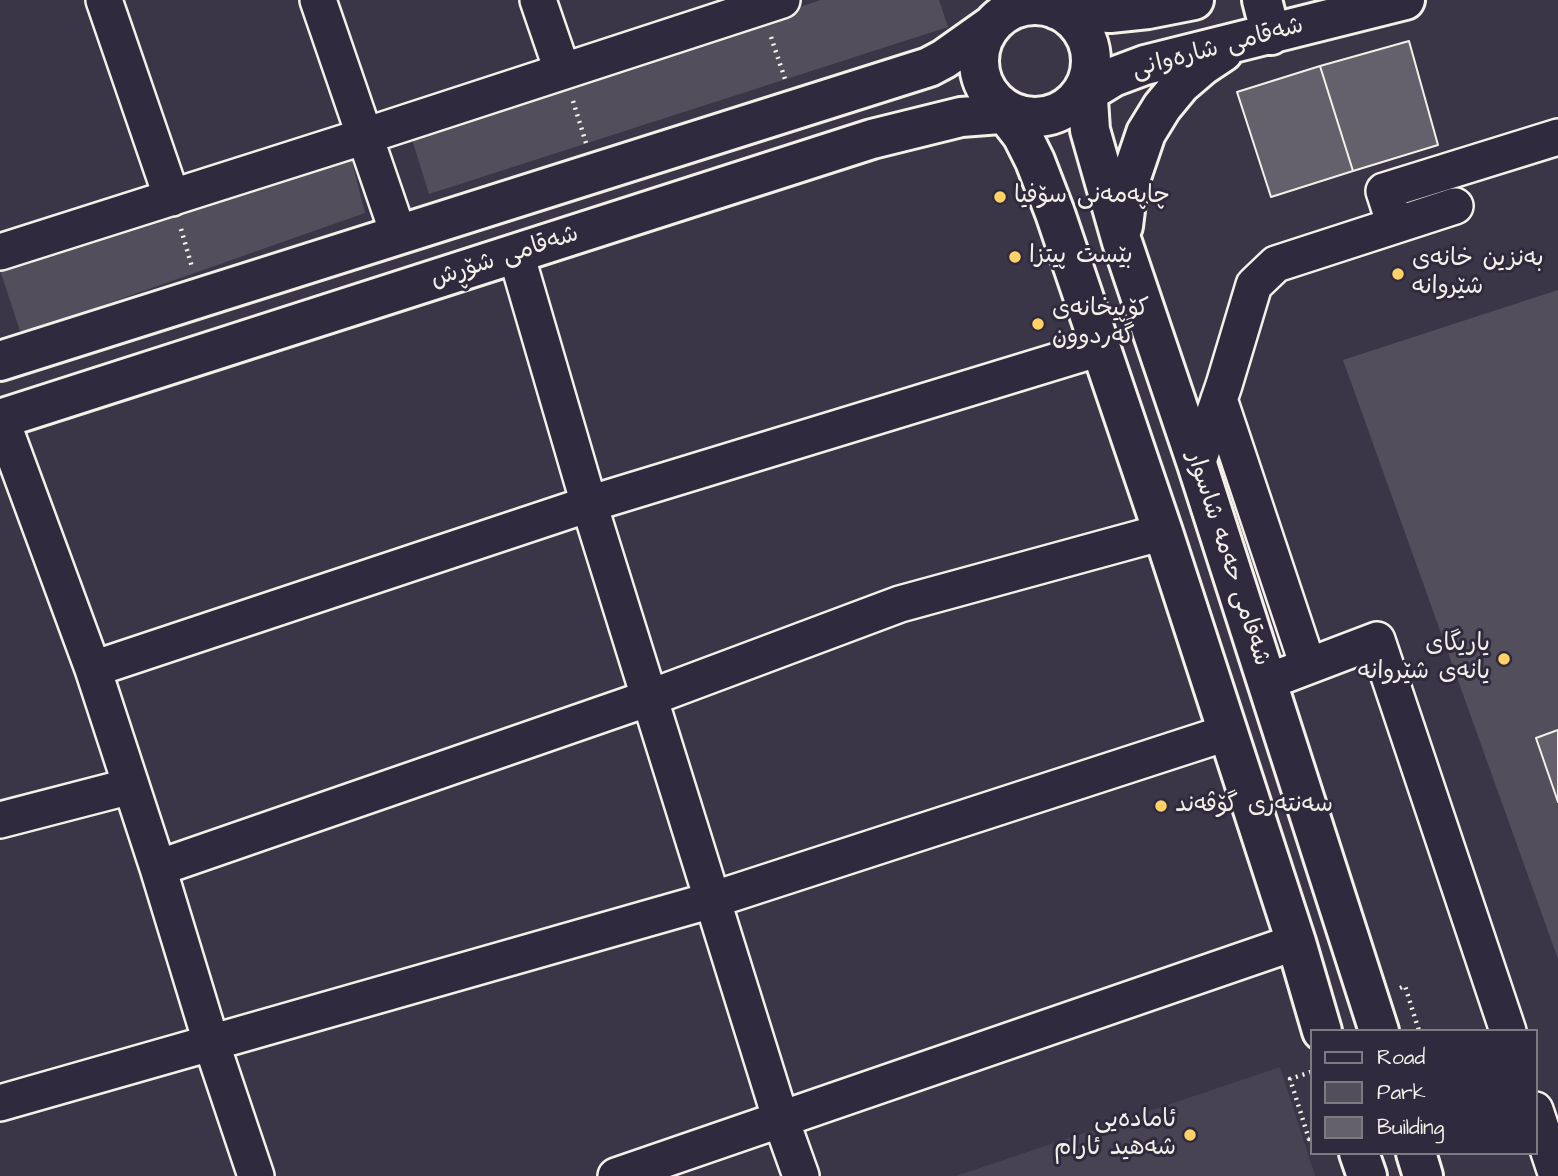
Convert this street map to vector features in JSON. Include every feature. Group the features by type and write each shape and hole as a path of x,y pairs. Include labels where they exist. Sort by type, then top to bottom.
{"main road":[{"path":"2,353 929,67 944,59 986,24 1022,7 1040,6 1110,13 1194,0"},
{"name":"شەقامی شارەوانی","path":"1084,92 1113,77 1258,25 1405,0"},
{"path":"1006,110 1030,117 1048,116 1064,110 1084,92 1091,67 1090,50 1083,33 1064,10"},
{"path":"986,24 979,57 980,74 987,91 1006,110 1035,161 1086,301 1296,942 1321,1029"},
{"path":"1122,242 1128,186 1146,133 1181,84 1258,25"},
{"path":"859,89 872,139"},
{"name":"شەقامی حەمە شاسوار","path":"1084,92 1090,130 1122,242 1197,464 1378,1029"},
{"name":"شەقامی شۆڕش","path":"1,419 872,139 961,117 1006,110"},
{"path":"1183,598 1232,575"},
{"path":"1354,1176 1358,1155"},
{"path":"1359,1155 1367,1176"},
{"path":"1417,1155 1423,1176"}],"street":[{"path":"104,0 172,198"},
{"path":"318,0 398,233"},
{"path":"538,0 562,70"},
{"path":"0,252 365,136 767,2"},
{"path":"1395,225 1384,191 1558,137"},
{"path":"1197,464 1254,285 1276,264 1455,206"},
{"path":"516,254 589,504 781,1120 801,1176"},
{"path":"93,669 589,504 1100,348"},
{"path":"1219,399 1308,666"},
{"path":"1,419 93,669 256,1176"},
{"path":"158,868 649,698 900,604 1163,532"},
{"path":"1266,680 1377,640 1507,1029"},
{"path":"0,1103 712,900 1226,733"},
{"path":"0,820 131,786"},
{"path":"616,1176 1296,942"},
{"path":"1537,1116 1558,1176"}],"path":[{"path":"767,2 789,92"},
{"path":"562,70 590,155"},
{"path":"172,198 193,270"},
{"path":"1405,986 1418,1029"},
{"path":"1310,1072 1290,1079 1310,1138"}],"shaded area":[{"name":"ئامادەیی شەهید ئارام","path":"1280,1067 1315,1176 956,1176 1200,1094"}],"green space":[{"path":"821,0 939,0 948,27 429,194 410,133"},
{"path":"350,154 365,213 21,334 0,270"},
{"name":"یاریگای یانەی شێروانە","path":"1558,290 1558,959 1343,360"}],"building":[{"path":"1409,41 1438,145 1353,171 1320,66"},
{"path":"1320,66 1353,171 1271,197 1237,92"},
{"path":"1558,730 1558,802 1536,738"}],"place":[{"name":"چاپەمەنی سۆفیا","path":"1000,197"},
{"name":"بێست پیتزا","path":"1015,257"},
{"name":"بەنزین خانەی شێروانە","path":"1398,274"},
{"name":"کۆپیخانەی گەردوون","path":"1038,324"},
{"name":"یاریگای یانەی شێروانە","path":"1504,659"},
{"name":"سەنتەری گۆڤەند","path":"1161,806"},
{"name":"ئامادەیی شەهید ئارام","path":"1190,1135"}]}
